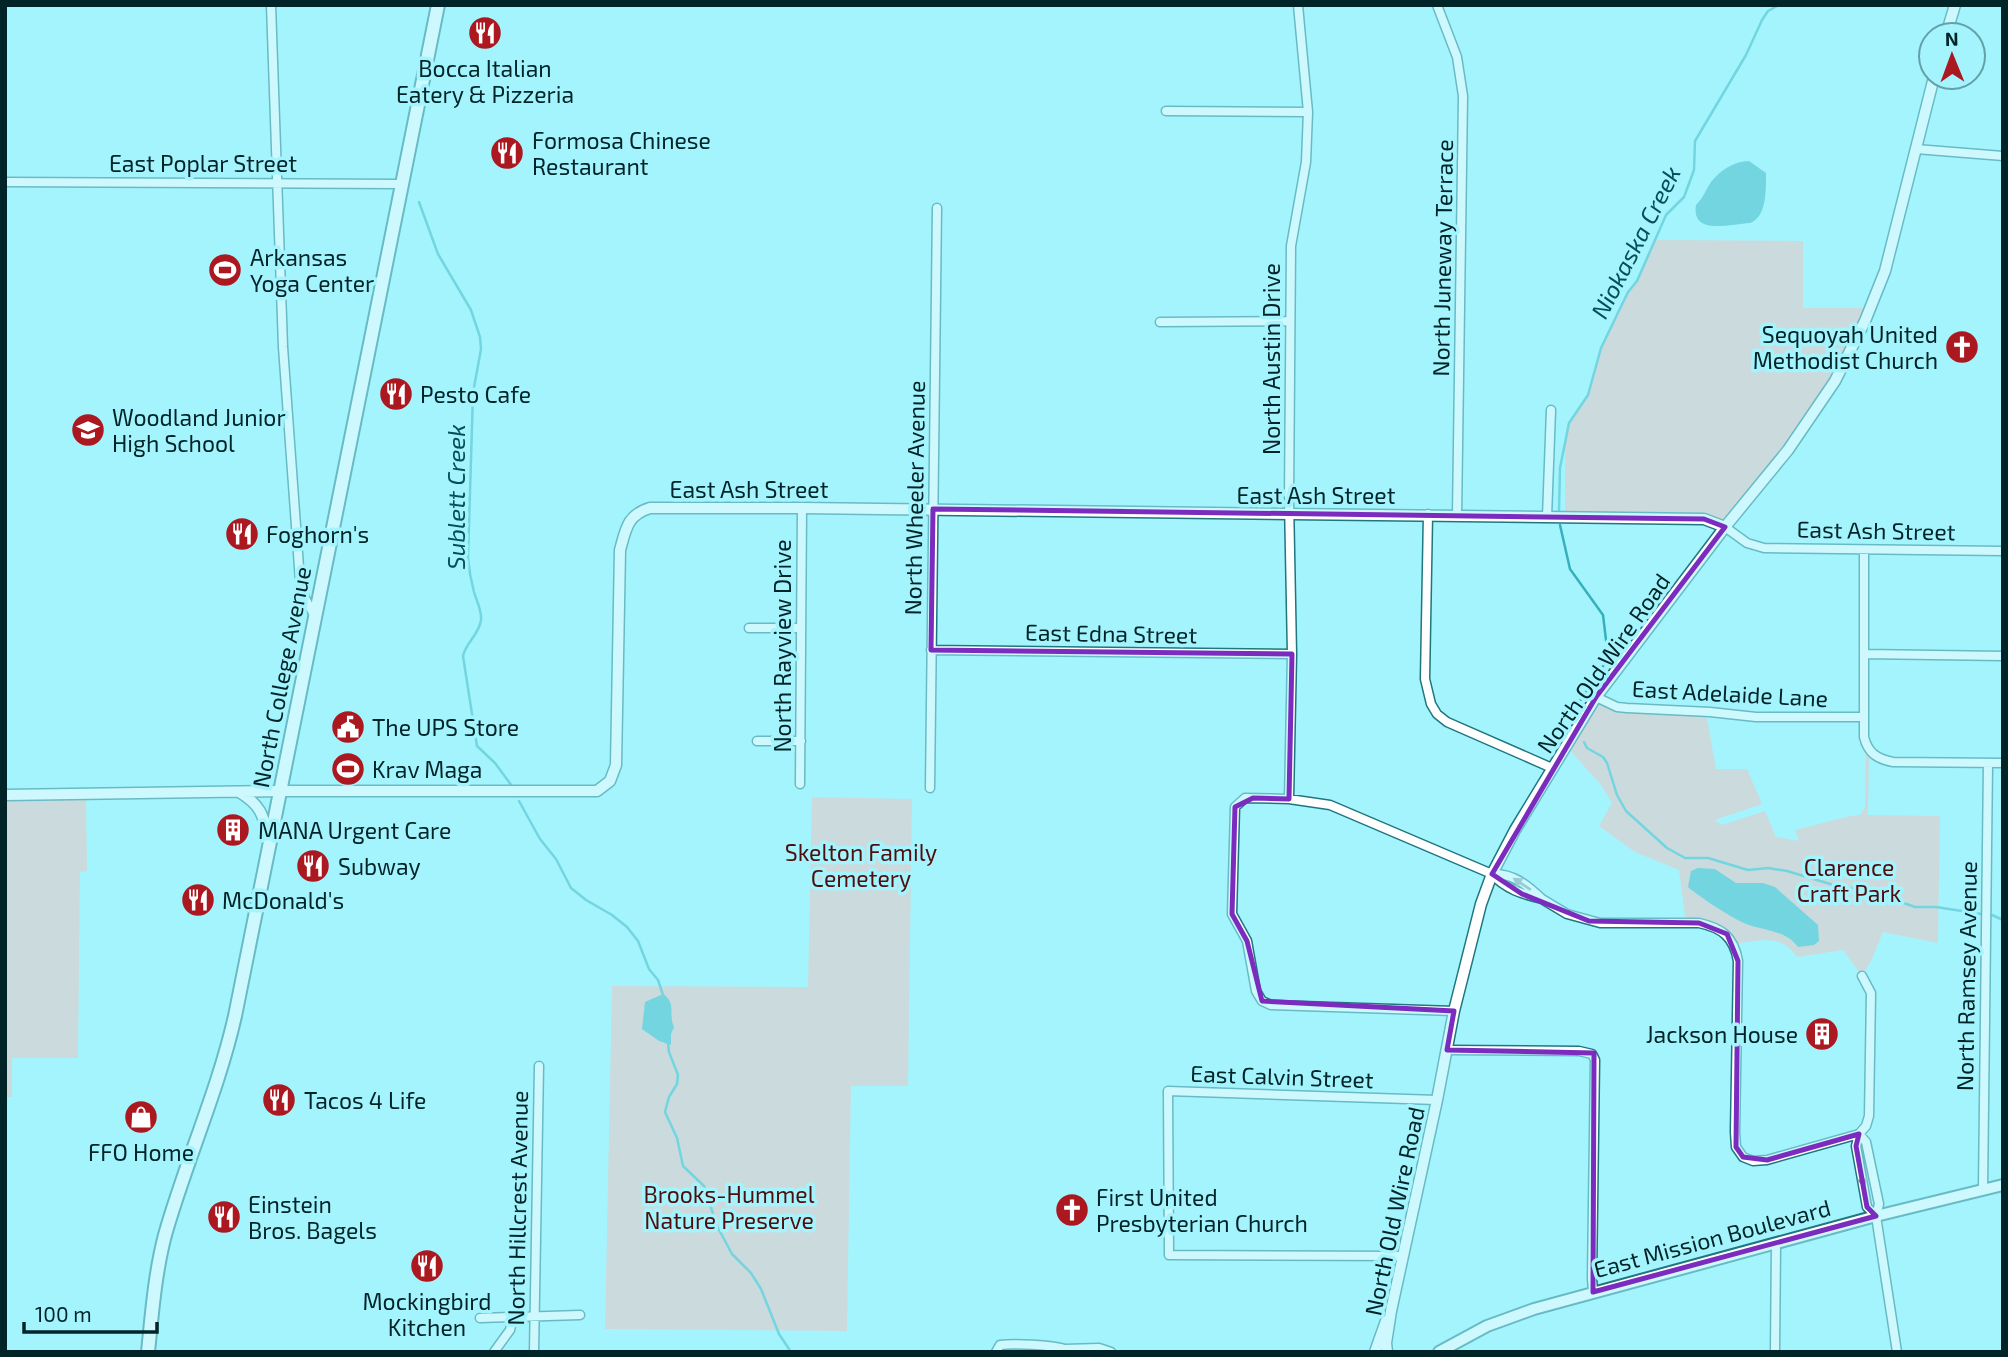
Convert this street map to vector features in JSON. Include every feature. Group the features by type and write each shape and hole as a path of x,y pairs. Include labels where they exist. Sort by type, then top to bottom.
{"main road":[{"name":"North College Avenue","path":"148,1352 152,1306 164,1237 226,1054 438,5"},
{"name":"East Mission Boulevard","path":"1440,1352 1464,1337 1510,1317 1593,1292 2003,1185"}],"street":[{"path":"271,5 284,347 300,581 315,617"},
{"name":"North Austin Drive","path":"1289,799 1292,654 1289,321 1291,246 1306,162 1308,113 1298,5"},
{"name":"North Juneway Terrace","path":"1437,5 1457,57 1463,96 1457,516"},
{"name":"North Old Wire Road","path":"1387,1352 1391,1311 1454,1011 1481,904 1492,874 1596,697 1725,527 1788,450 1829,391 1854,346 1885,271 1930,91"},
{"path":"1166,111 1308,113"},
{"path":"1916,149 2003,156"},
{"name":"East Poplar Street","path":"5,182 400,184"},
{"name":"North Wheeler Avenue","path":"930,788 937,208"},
{"path":"1160,322 1289,321"},
{"path":"1547,517 1551,410"},
{"name":"East Ash Street","path":"280,791 597,791 610,781 616,765 620,550 628,524 638,512 650,508 1427,514 1704,519 1764,548 2003,551"},
{"name":"North Rayview Drive","path":"800,785 802,508"},
{"path":"1427,514 1424,662 1427,694 1437,714 1447,722 1552,768"},
{"path":"1864,550 1864,737 1871,753 1877,758 1894,762 2003,763"},
{"path":"749,628 801,628"},
{"name":"East Edna Street","path":"931,650 1292,654"},
{"path":"1864,654 2003,656"},
{"name":"East Adelaide Lane","path":"1596,697 1617,707 1627,708 1756,717 1864,717"},
{"path":"757,741 801,741"},
{"name":"North Ramsey Avenue","path":"1983,1190 1988,763"},
{"path":"5,795 280,791"},
{"path":"239,792 251,799 260,809 270,842"},
{"path":"1454,1011 1271,1005 1262,1001 1253,983 1247,941 1232,914 1234,816 1239,802 1245,798 1289,799 1342,809 1492,874 1501,884 1522,894 1542,899 1567,914 1589,921 1699,923 1715,926 1727,934 1735,947 1738,961 1735,1132 1737,1147 1742,1157 1754,1161 1767,1160 1859,1134 1866,1126 1869,1116 1871,993 1862,976"},
{"path":"1447,1050 1579,1051 1592,1054 1596,1066 1593,1292"},
{"name":"North Hillcrest Avenue","path":"534,1352 539,1066"},
{"name":"East Calvin Street","path":"1402,1256 1169,1255 1168,1091 1437,1100"},
{"path":"1859,1134 1866,1142 1880,1204 1877,1216 1896,1352"},
{"path":"1775,1352 1776,1243"},
{"path":"1375,1352 1380,1333 1391,1311"},
{"path":"480,1318 580,1315"},
{"path":"494,1352 510,1330 513,1317"},
{"path":"996,1352 1000,1345 1007,1344 1051,1345 1062,1350 1099,1348 1111,1352"}],"highlighted area":[{"path":"933,509 1704,519 1725,527 1596,697 1492,874 1522,894 1589,921 1699,923 1727,934 1738,961 1736,1147 1743,1157 1767,1160 1859,1134 1856,1146 1867,1207 1876,1216 1593,1292 1594,1053 1447,1050 1454,1011 1262,1001 1247,941 1232,914 1235,807 1253,798 1289,799 1292,654 931,650"}],"green space":[{"path":"1656,240 1803,241 1803,308 1871,308 1835,381 1725,527 1704,519 1565,517 1565,436 1569,423 1586,400 1601,348"},
{"name":"Clarence Craft Park","path":"1596,697 1617,707 1706,712 1716,769 1747,769 1762,804 1715,820 1722,825 1765,811 1776,837 1799,841 1795,830 1860,815 1865,807 1866,745 1869,750 1868,815 1940,816 1938,943 1883,932 1862,976 1843,950 1797,957 1790,949 1776,941 1760,940 1733,944 1727,934 1686,923 1679,870 1635,852 1599,826 1612,803 1601,785 1566,746"},
{"path":"86,794 87,871 80,872 78,1058 12,1058 12,1097 5,1097 5,795"},
{"name":"Brooks-Hummel Nature Preserve","path":"812,797 912,799 908,1086 851,1086 847,1331 605,1329 612,986 808,987"}],"water":[{"path":"1749,161 1766,173 1763,209 1756,220 1750,223 1714,226 1700,221 1696,215 1696,205 1711,182 1728,167"},
{"path":"1698,868 1715,869 1736,883 1763,883 1775,887 1818,925 1819,941 1814,945 1798,947 1781,934 1744,923 1723,911 1688,887 1691,871"},
{"path":"663,994 671,1005 674,1027 671,1045 659,1041 642,1029 645,1002"}],"waterway":[{"name":"Niokaska Creek","path":"1559,511 1560,468 1569,423 1588,395 1601,348 1628,292 1637,281 1666,215 1684,197 1694,170 1695,141 1746,55 1762,20 1768,11 1779,5"},
{"name":"Sublett Creek","path":"419,202 438,254 471,310 480,337 481,349 473,393 468,558 481,620 463,656 477,746 495,763 512,786"},
{"name":"Niokaska Creek","path":"1560,525 1570,569 1603,615 1611,654 1580,701 1579,711"},
{"name":"Niokaska Creek","path":"1584,742 1587,748 1603,757 1607,763 1617,795 1626,811 1667,848 1685,858 1708,858 1748,870 1768,868 1787,871 1837,886 1870,891 1915,907 1936,907 1981,914"},
{"name":"Sublett Creek","path":"519,801 571,888 612,915 627,927 638,941 663,995"},
{"name":"Niokaska Creek","path":"1992,915 2003,920"},
{"name":"Sublett Creek","path":"668,1043 678,1075 665,1112 677,1138 683,1166 704,1186 717,1226 732,1254 751,1273 761,1289 779,1334 791,1352"}],"place":[{"name":"Bocca Italian Eatery & Pizzeria","path":"485,33"},
{"name":"Formosa Chinese Restaurant","path":"507,153"},
{"name":"Arkansas Yoga Center","path":"225,270"},
{"name":"Sequoyah United Methodist Church","path":"1962,347"},
{"name":"Pesto Cafe","path":"396,394"},
{"name":"Woodland Junior High School","path":"88,430"},
{"name":"Foghorn's","path":"242,534"},
{"name":"The UPS Store","path":"348,727"},
{"name":"Krav Maga","path":"348,769"},
{"name":"MANA Urgent Care","path":"233,830"},
{"name":"Subway","path":"313,866"},
{"name":"McDonald's","path":"198,900"},
{"name":"Jackson House","path":"1822,1034"},
{"name":"Tacos 4 Life","path":"279,1100"},
{"name":"FFO Home","path":"141,1117"},
{"name":"First United Presbyterian Church","path":"1072,1210"},
{"name":"Einstein Bros. Bagels","path":"224,1217"},
{"name":"Mockingbird Kitchen","path":"427,1266"}],"park label":[{"name":"Skelton Family Cemetery","path":"861,865"}]}
